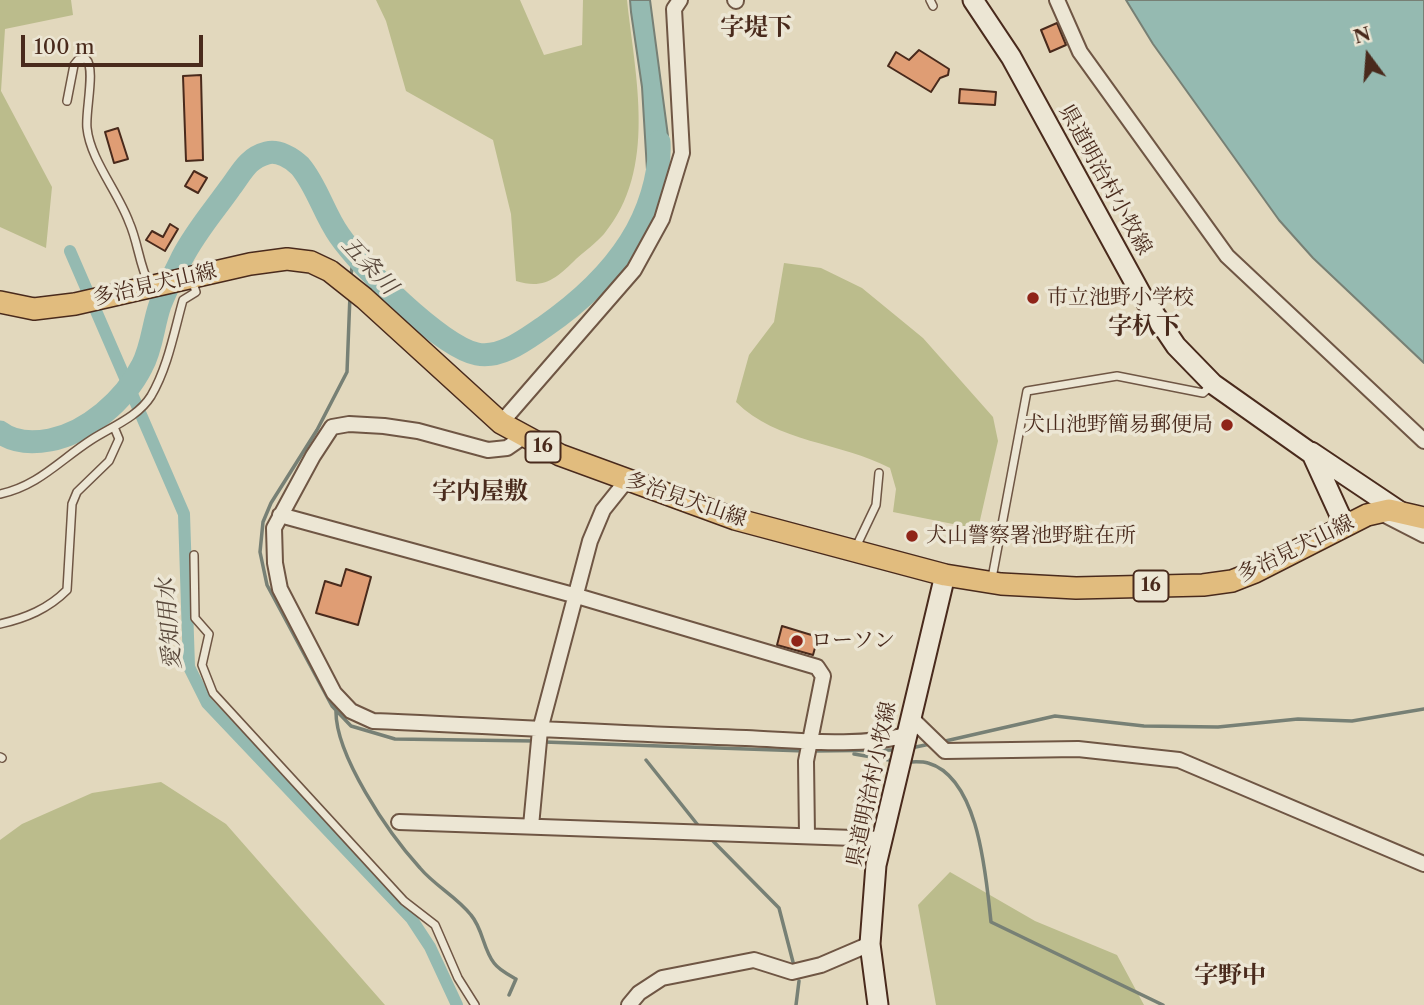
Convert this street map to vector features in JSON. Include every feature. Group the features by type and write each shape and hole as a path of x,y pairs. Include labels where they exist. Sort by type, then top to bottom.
{"main road":[{"name":"県道明治村小牧線","path":"973,0 1011,57 1153,313 1176,346 1213,384 1315,458 1344,524"},
{"name":"多治見犬山線","path":"0,302 34,309 75,304 190,276 287,259 311,262 330,271 364,298 501,423 560,456 735,519 945,575 991,583 1076,588 1203,585 1232,581 1255,572 1344,524 1378,512 1399,511 1424,518"},
{"path":"1307,450 1399,511"},
{"name":"県道明治村小牧線","path":"878,1005 870,944 872,890 945,575"}],"street":[{"path":"501,423 634,270 662,219 682,153 674,9 680,0"},
{"path":"1057,0 1080,52 1227,257 1424,441"},
{"path":"523,437 507,448 488,450 418,430 384,425 349,424 332,428 274,528 275,563 281,589 334,693 351,711 373,721 539,732 808,741 888,740 907,731 930,736 943,749 1078,749 1179,760 1424,864"},
{"path":"1410,426 1424,435"},
{"path":"531,826 539,732 596,522 627,480"},
{"path":"1378,512 1424,535"},
{"path":"280,515 577,596 817,667 823,676 806,759 807,835"},
{"path":"399,822 882,839"},
{"path":"629,1005 639,993 662,978 754,960 792,972 821,965 870,944"}],"lane":[{"path":"67,102 74,65 78,60 86,59 91,70 86,107 88,139 131,225 141,267 150,285"},
{"path":"0,494 50,473 149,399 157,383 183,300 196,292 190,276"},
{"path":"991,583 1027,391 1117,376 1203,393 1213,384"},
{"path":"0,624 25,618 56,601 67,590 72,504 77,492 109,461 119,439 114,427"},
{"path":"854,551 876,505 879,473"},
{"path":"194,555 195,618 209,634 202,665 214,693 404,901 435,925 458,978 475,1005"}],"green space":[{"path":"0,0 71,0 73,15 5,29 1,91 52,187 46,248 0,227"},
{"path":"376,0 520,0 544,55 582,45 583,0 627,0 639,121 632,181 621,208 604,234 556,277 535,284 516,281 511,214 493,140 406,91 386,21"},
{"path":"784,263 821,268 862,288 923,338 993,417 998,441 978,529 893,512 896,489 890,468 851,452 770,426 752,416 736,402 749,355 774,322"},
{"path":"161,782 226,824 385,1005 0,1005 0,840 22,824 92,793"},
{"path":"950,872 1035,921 1117,955 1144,1005 936,1005 918,905"}],"water":[{"path":"630,0 650,0 668,136 666,173 647,170 642,87 631,12"},
{"path":"1126,0 1424,0 1424,363 1313,258 1279,220 1153,44"}],"building":[{"path":"1057,23 1066,45 1050,52 1041,30"},
{"path":"919,50 949,69 948,75 940,78 931,92 888,66 896,52 909,60"},
{"path":"201,75 203,160 186,161 183,76"},
{"path":"960,89 996,92 995,105 959,103"},
{"path":"118,128 128,159 114,163 105,132"},
{"path":"194,171 207,178 198,193 185,186"},
{"path":"170,224 178,229 165,251 146,240 152,231 163,237"},
{"path":"346,569 371,577 358,625 316,613 325,581 341,586"},
{"name":"ローソン","path":"782,626 818,637 813,655 777,645"}],"waterway":[{"name":"五条川","path":"0,432 24,441 50,440 78,430 115,403 135,379 145,359 160,305 187,248 245,167 260,155 276,153 297,163 311,182 339,235 364,266 402,304 443,337 462,348 486,355 513,347 544,327 580,299 612,266 630,242 648,207 658,168 659,142"},
{"name":"愛知用水","path":"70,251 184,514 189,667 207,703 411,918 430,947 457,1005"},
{"path":"351,275 354,253"},
{"path":"350,295 347,372 317,430 271,503 263,522 260,552 267,585 332,706 351,726 395,739 536,741"},
{"path":"336,709 344,748 379,815 420,868 459,902 475,921 494,963 516,979 509,995"},
{"path":"941,742 1055,716 1144,726 1218,727 1298,719 1352,721 1424,709"},
{"path":"544,742 805,751"},
{"path":"911,748 930,744"},
{"path":"813,751 896,750"},
{"path":"854,754 895,761"},
{"path":"646,760 701,829"},
{"path":"906,762 928,763 945,772 959,788 969,809 983,857 991,922 1163,1005"},
{"path":"709,837 779,908 793,962"},
{"path":"796,1005 799,981"}],"place":[{"name":"市立池野小学校","path":"1033,298"},
{"name":"犬山池野簡易郵便局","path":"1227,425"},
{"name":"犬山警察署池野駐在所","path":"912,536"},
{"name":"ローソン","path":"797,641"}],"district":[{"name":"字堤下","path":"756,28"},
{"name":"字杁下","path":"1144,327"},
{"name":"字内屋敷","path":"480,492"},
{"name":"字野中","path":"1230,976"}]}
